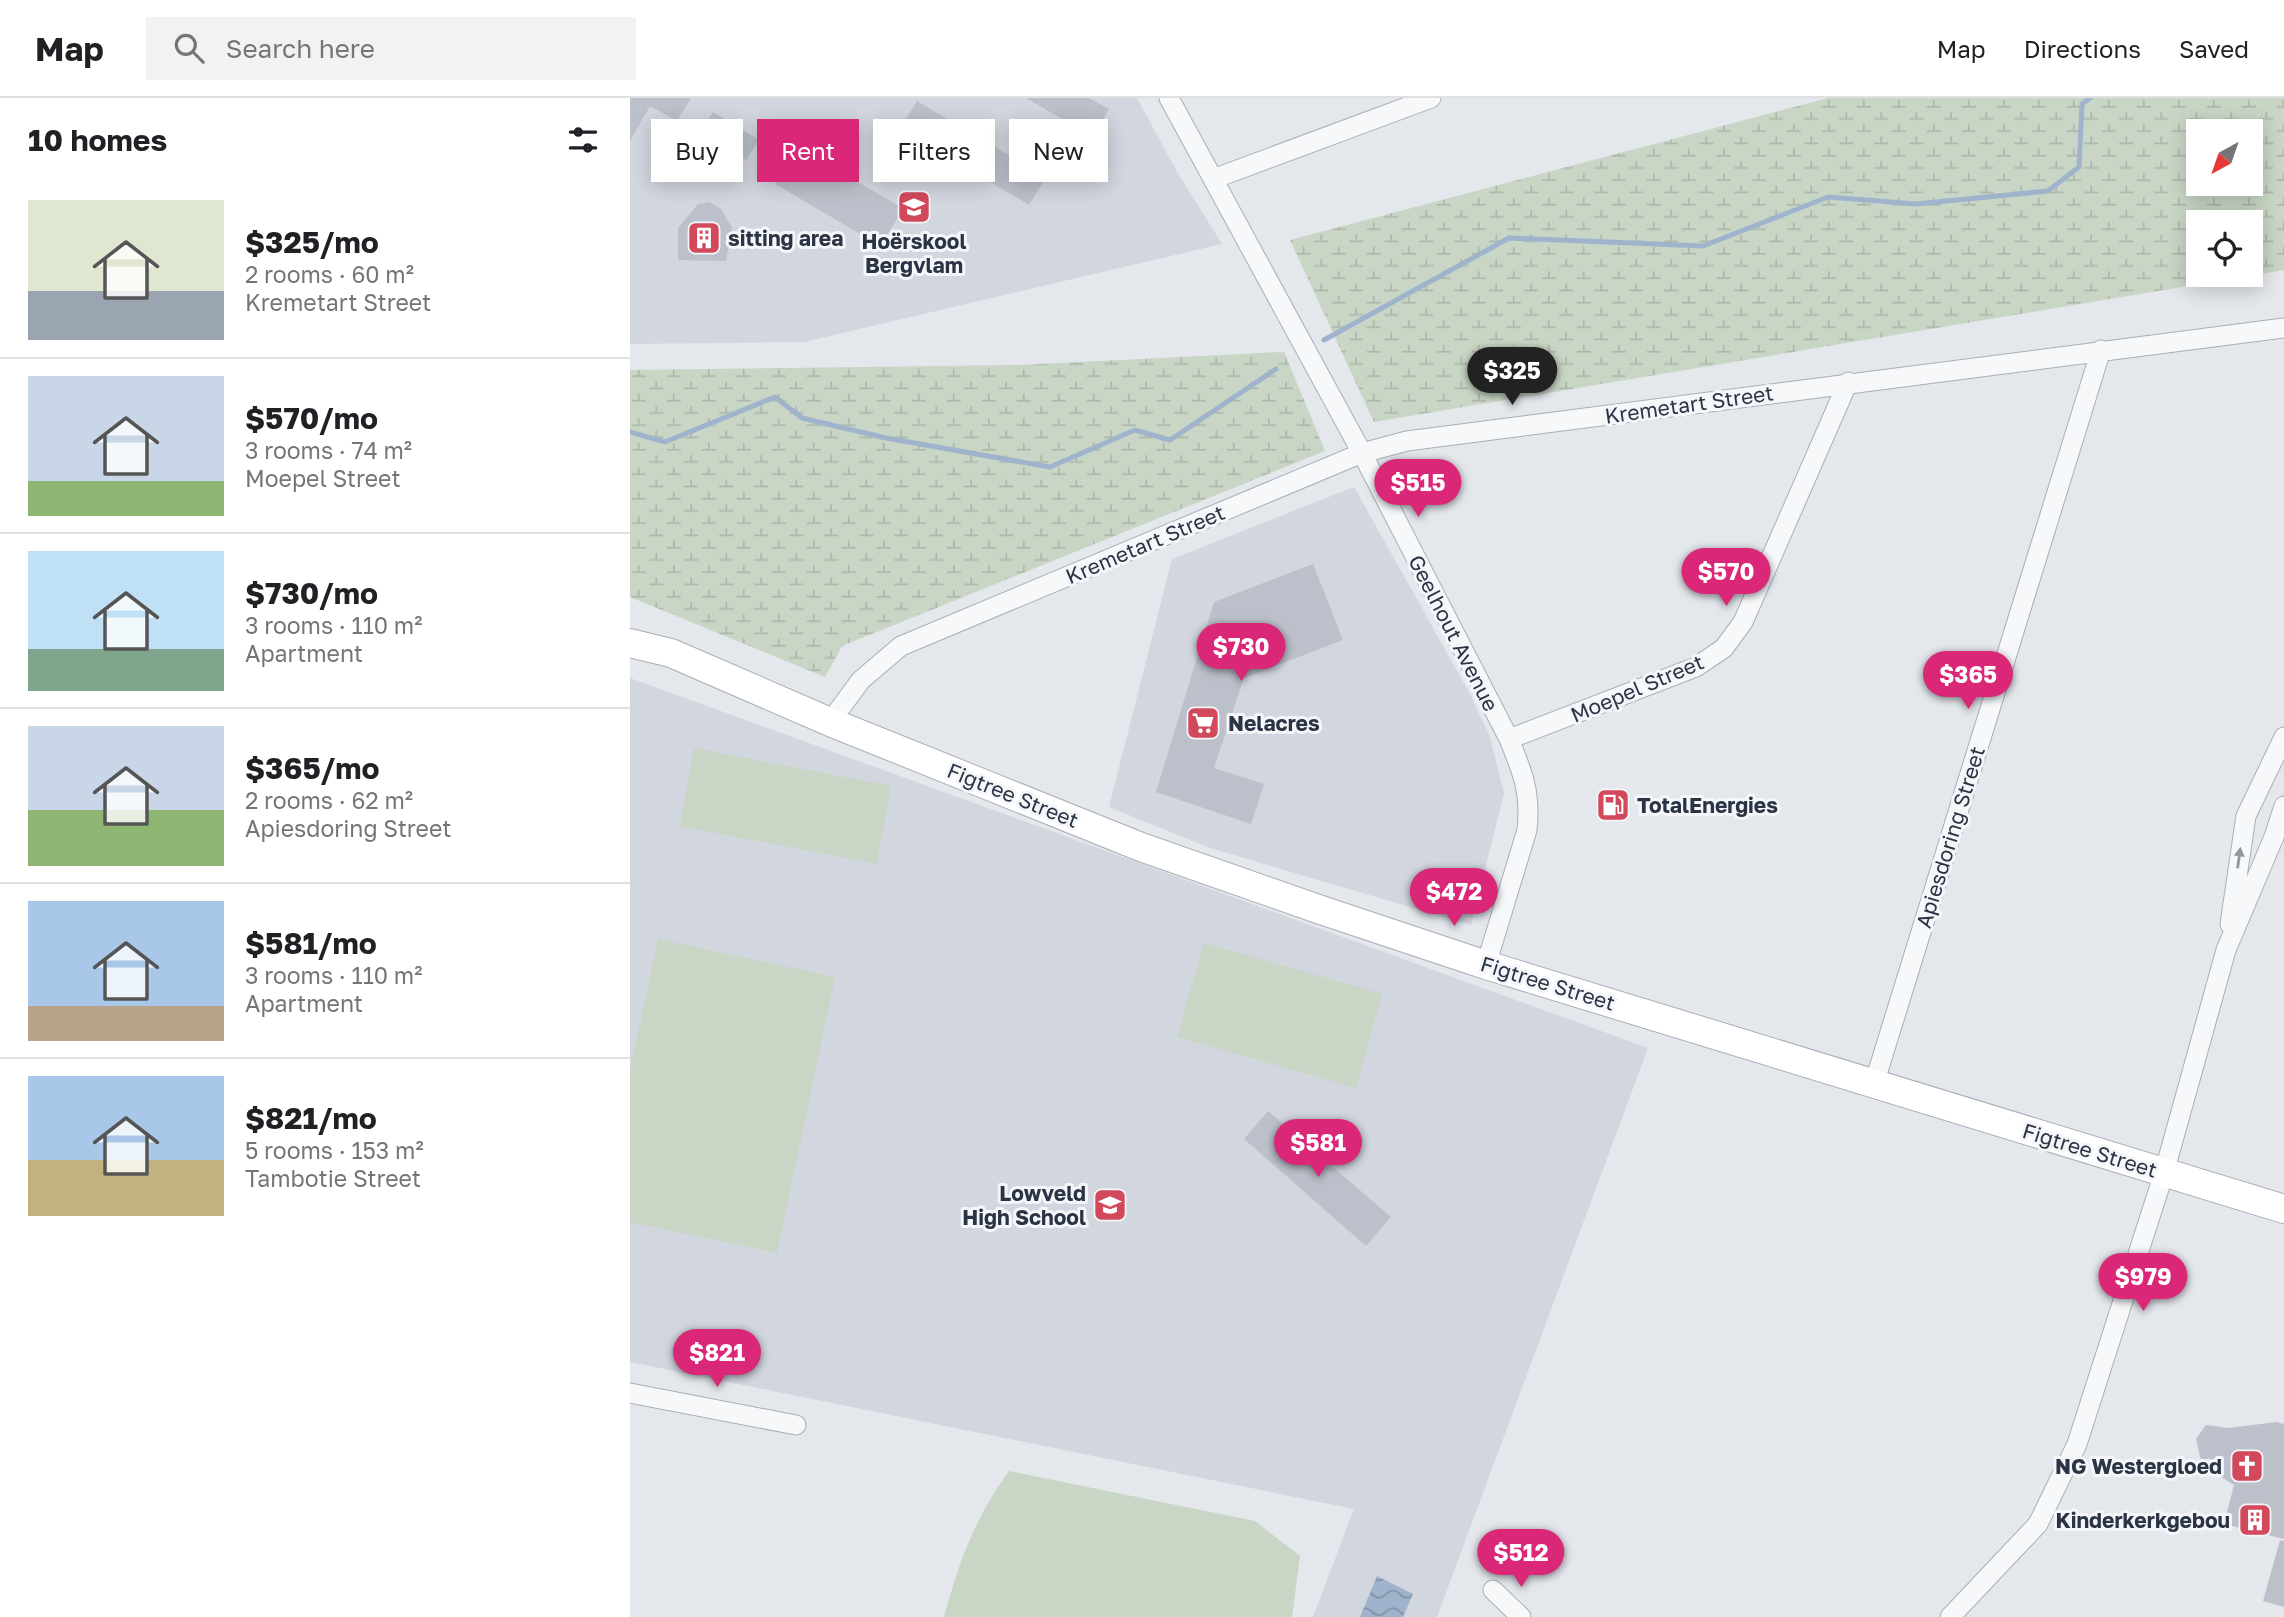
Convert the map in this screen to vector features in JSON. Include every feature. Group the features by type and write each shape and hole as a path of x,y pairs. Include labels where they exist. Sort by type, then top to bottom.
{"street":[{"name":"Geelhout Avenue","path":"1169,98 1362,453 1509,739 1526,779 1529,808 1527,830 1486,965"},
{"path":"1213,179 1431,98"},
{"name":"Kremetart Street","path":"830,722 861,680 901,646 1362,453 1407,441 1848,382 2284,328"},
{"name":"Apiesdoring Street","path":"1874,1084 2101,350"},
{"name":"Moepel Street","path":"1509,739 1696,667 1724,648 1743,622 1848,382"},
{"name":"Figtree Street","path":"630,643 671,653 830,722 1141,847 1486,965 2284,1209"},
{"path":"1950,1617 2038,1524 2077,1444 2164,1173 2226,950 2246,816 2284,737"},
{"path":"2226,950 2274,837 2284,806"},
{"path":"630,1393 796,1425"},
{"path":"1493,1590 1521,1617"}],"shaded area":[{"name":"Hoërskool Bergvlam","path":"630,98 1137,98 1176,170 1222,244 804,342 630,344"},
{"name":"Nelacres","path":"1354,487 1470,694 1490,737 1504,793 1471,925 1210,848 1109,807 1172,559"},
{"name":"Lowveld High School","path":"630,678 1648,1048 1437,1617 1313,1617 1354,1509 630,1362"}],"green space":[{"path":"1828,98 2284,98 2284,270 2263,274 2263,210 2186,210 2186,286 1374,422 1290,240"},
{"path":"1284,352 1325,451 842,646 825,677 630,597 630,370 1019,365"},
{"path":"694,748 891,786 877,864 680,826"},
{"path":"658,939 835,977 777,1253 630,1222 630,1071"},
{"path":"1204,943 1382,994 1356,1088 1177,1037"},
{"path":"1009,1471 1255,1521 1300,1556 1292,1617 944,1617 977,1523"}],"water":[{"path":"1377,1576 1413,1594 1403,1617 1360,1617"}],"building":[{"path":"630,98 691,98 678,119 650,106 630,141"},
{"path":"1026,98 1089,98 1109,109 1103,119 1062,119"},
{"path":"917,101 948,119 906,119"},
{"path":"713,112 724,119 709,119"},
{"path":"743,130 757,139 746,160 743,158"},
{"path":"995,147 1009,155 1009,182 1043,182 1029,205 990,182 995,182"},
{"path":"858,182 903,208 881,246 775,184"},
{"name":"sitting area","path":"709,202 721,209 732,228 726,261 678,260 678,228 698,204"},
{"name":"Nelacres","path":"1313,564 1343,640 1244,678 1214,768 1264,784 1251,824 1156,792 1214,602"},
{"path":"1268,1111 1391,1217 1366,1246 1244,1139"},
{"name":"NG Westergloed","path":"2276,1422 2284,1424 2284,1539 2224,1524 2234,1485 2210,1470 2210,1458 2201,1461 2196,1439 2206,1425 2229,1428"},
{"path":"2280,1540 2284,1541 2284,1607 2263,1601"}],"waterway":[{"path":"1324,340 1509,238 1703,246 1828,197 1916,204 2048,191 2079,167 2082,104 2090,98"},
{"path":"630,432 665,442 775,397 802,418 886,438 1050,467 1135,430 1170,440 1276,369"}],"place":[{"name":"Hoërskool Bergvlam","path":"914,207"},
{"name":"sitting area","path":"704,238"},
{"name":"Nelacres","path":"1203,723"},
{"name":"TotalEnergies","path":"1613,805"},
{"name":"Lowveld High School","path":"1110,1205"},
{"name":"NG Westergloed","path":"2247,1466"},
{"name":"Kinderkerkgebou","path":"2255,1520"}]}
